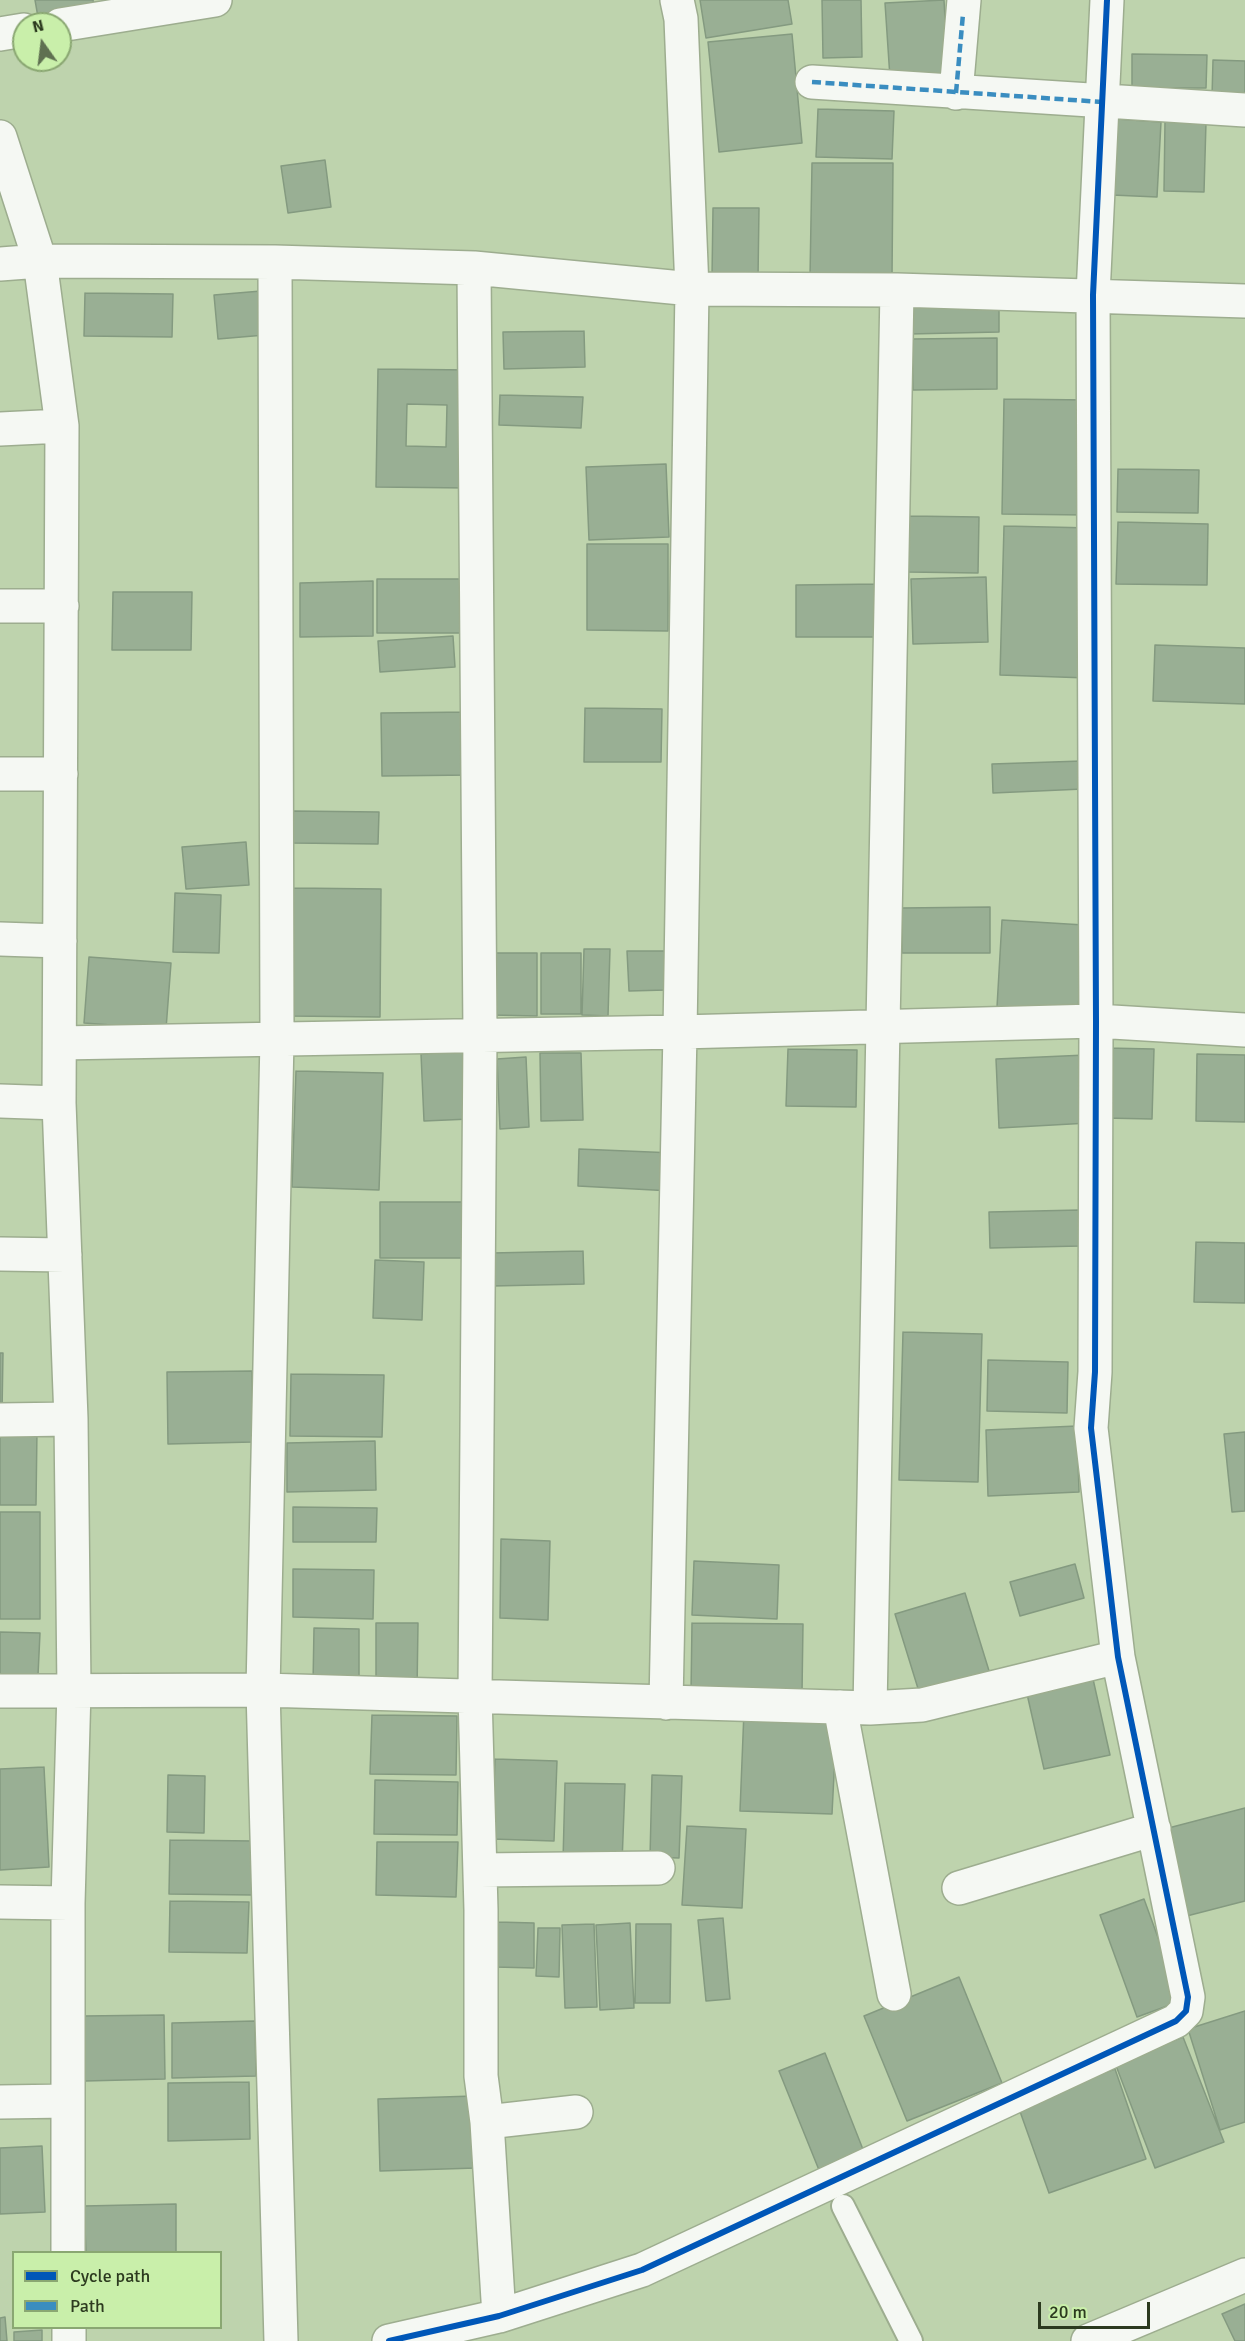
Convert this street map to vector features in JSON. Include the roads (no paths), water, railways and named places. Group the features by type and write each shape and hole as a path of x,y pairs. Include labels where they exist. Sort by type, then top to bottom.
{"street":[{"path":"72,22 214,0"},
{"path":"666,1703 692,289 681,19 677,0"},
{"path":"956,93 964,0"},
{"path":"389,2341 499,2316 642,2270 1176,2021 1186,2011 1188,1997 1118,1657 1091,1428 1095,1372 1096,1021 1093,295 1107,0"},
{"path":"812,82 1245,110"},
{"path":"0,137 40,261 62,426 59,1103 71,1419 74,1690 68,1903 68,2251"},
{"path":"0,264 40,261 274,262 474,268 692,289 897,290 1245,301"},
{"path":"274,262 277,1040 263,1690 281,2341"},
{"path":"474,268 480,1036 475,1695 480,1870 481,2076 487,2122 499,2316"},
{"path":"894,1994 855,1708 883,1027 897,290"},
{"path":"0,429 62,426"},
{"path":"0,606 62,606"},
{"path":"0,774 61,774"},
{"path":"0,939 60,941"},
{"path":"60,1043 680,1032 1096,1021 1245,1030"},
{"path":"0,1101 59,1103"},
{"path":"0,1254 65,1255"},
{"path":"0,1420 71,1419"},
{"path":"0,1691 263,1690 855,1708 922,1705 1118,1657"},
{"path":"959,1888 1154,1829"},
{"path":"480,1870 658,1868"},
{"path":"0,1902 68,1903"},
{"path":"0,2102 68,2101"},
{"path":"487,2122 576,2112"},
{"path":"1088,2341 1245,2275"}],"lane":[{"path":"843,2206 911,2341"}]}
